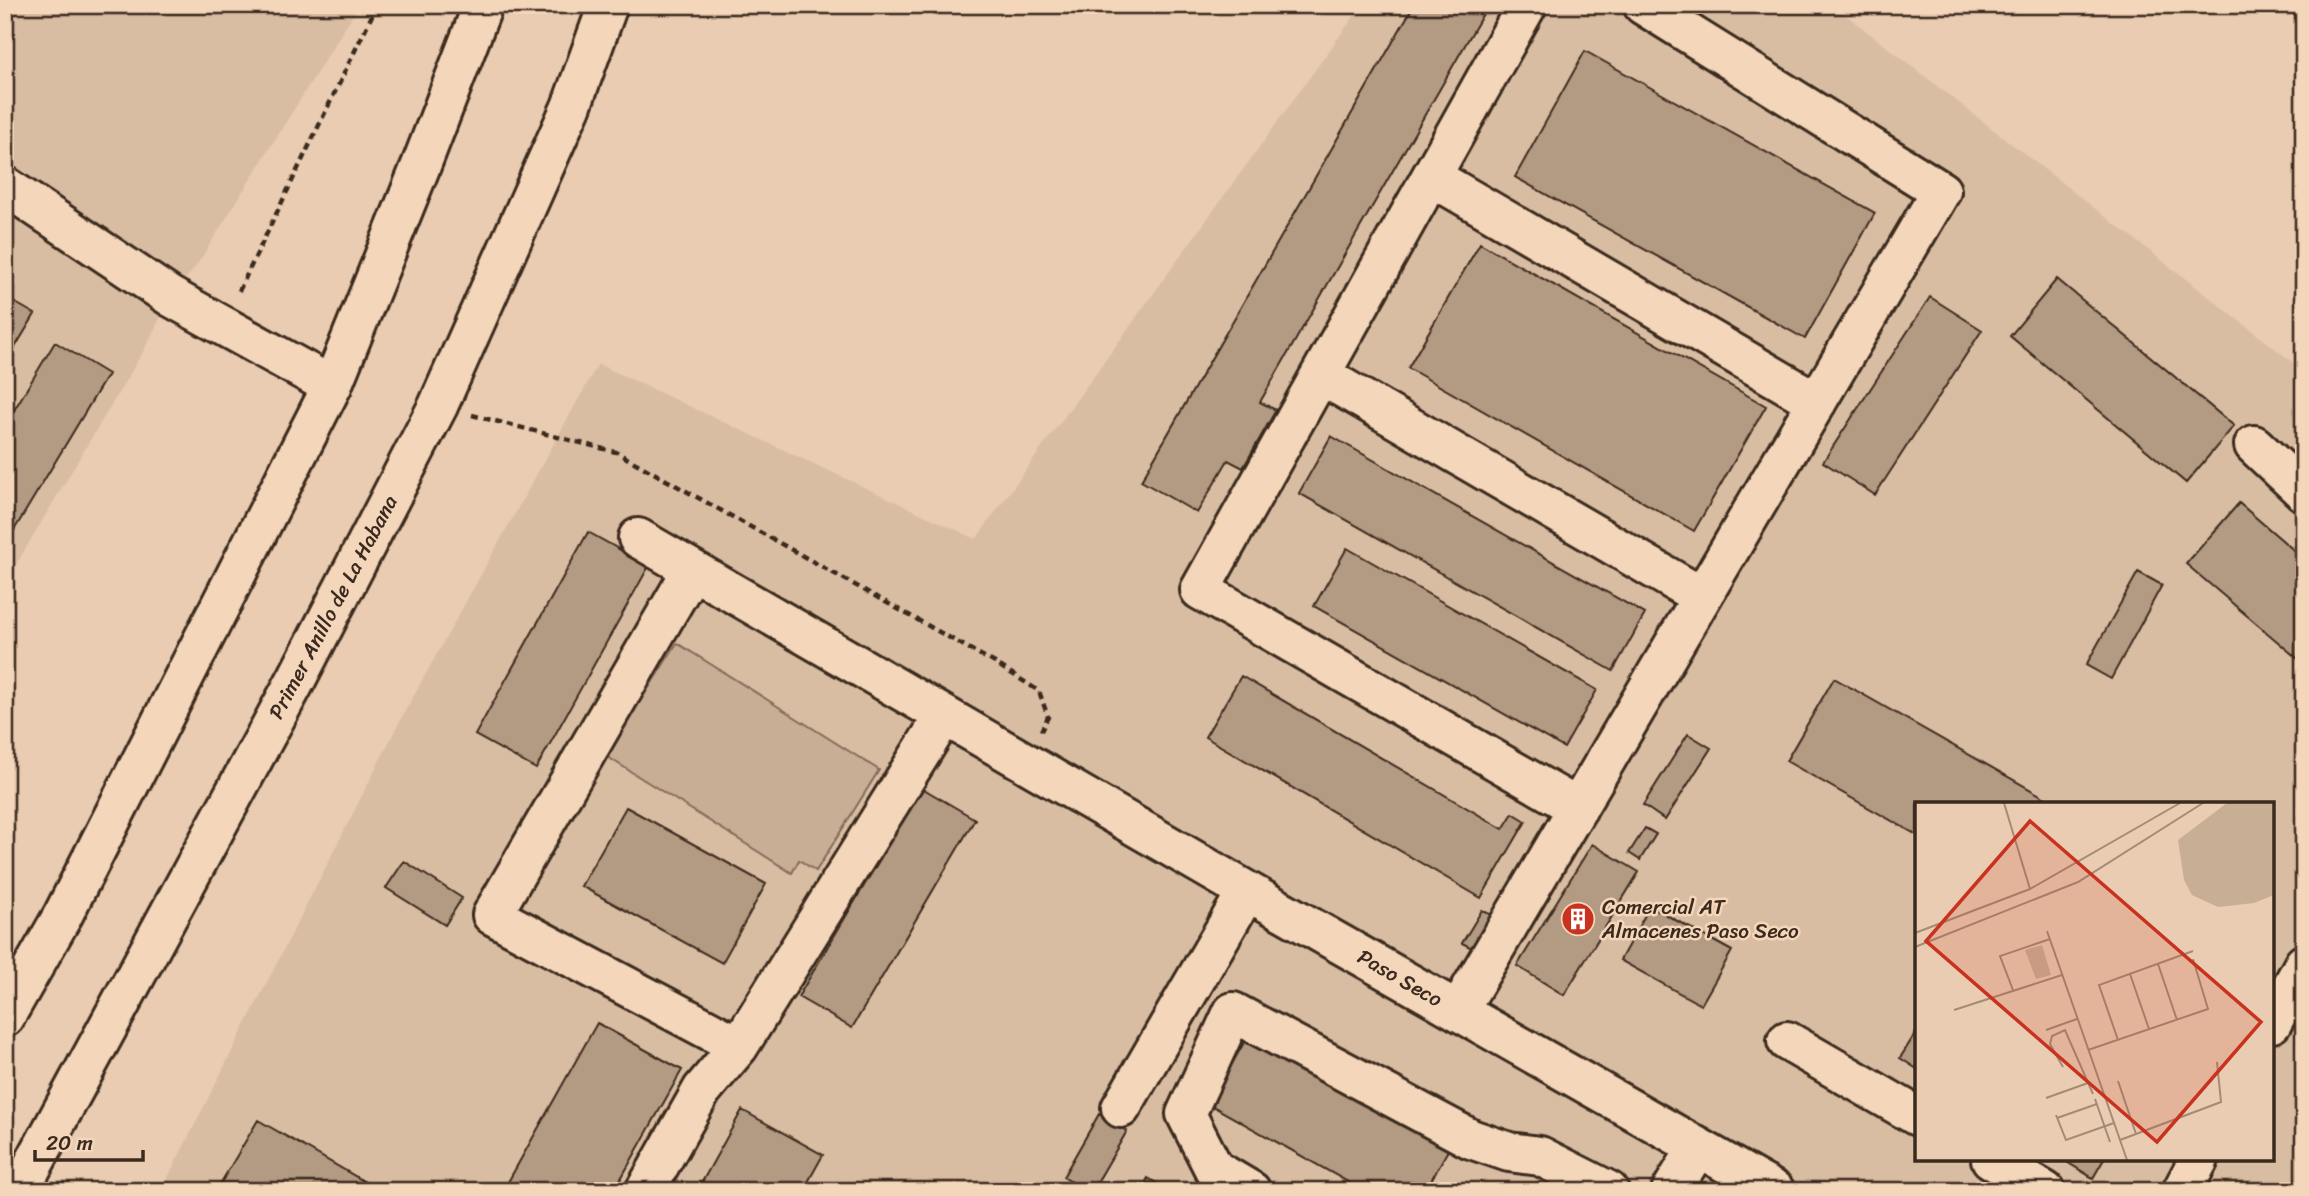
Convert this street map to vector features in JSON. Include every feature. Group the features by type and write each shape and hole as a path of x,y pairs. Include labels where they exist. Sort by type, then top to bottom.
{"main road":[{"path":"5,1017 63,915 332,386 483,5"},
{"name":"Primer Anillo de La Habana","path":"19,1191 290,691 438,406 571,107 608,5"},
{"path":"1527,5 1200,590 1578,808"},
{"path":"1458,1011 1941,191 1643,5"},
{"path":"1432,177 1817,402"},
{"path":"5,186 171,298 332,386"},
{"path":"1321,375 1702,597"},
{"path":"2254,445 2304,492"},
{"name":"Paso Seco","path":"638,538 1247,891 1775,1191"},
{"path":"692,570 492,915 739,1046"},
{"path":"645,1191 702,1090 739,1046 944,716"},
{"path":"1121,1108 1247,891"},
{"path":"2274,1019 2304,964"},
{"path":"1251,1191 1214,1169 1186,1114 1233,1012 1471,1139 1509,1152 1540,1156 1609,1191"},
{"path":"1787,1041 1915,1115"},
{"path":"1671,1191 1698,1147"},
{"path":"1994,1161 2045,1191"},
{"path":"2182,1191 2198,1161"}],"path":[{"path":"223,326 377,5"},
{"path":"438,406 616,452 995,663 1039,691 1048,717 1027,764"}],"shaded area":[{"path":"5,5 359,5 197,265 171,297 144,350 5,583"},
{"path":"1362,5 1833,5 2304,371 2304,1191 161,1191 404,713 598,364 976,539"},
{"path":"677,643 879,770 816,871 799,860 792,873 606,756"}],"building":[{"path":"1414,5 1488,5 1260,402 1276,410 1243,468 1228,460 1197,513 1141,481"},
{"path":"1585,51 1875,213 1805,339 1515,177"},
{"path":"1480,243 1766,406 1694,531 1408,368"},
{"path":"2057,279 2234,426 2186,483 2010,336"},
{"path":"5,297 35,314 5,364"},
{"path":"1930,297 1982,330 1875,495 1823,462"},
{"path":"55,342 108,374 13,532 5,528 5,425"},
{"path":"1331,436 1645,614 1613,671 1299,493"},
{"path":"2239,503 2304,559 2304,664 2186,564"},
{"path":"588,532 649,566 536,769 475,735"},
{"path":"1347,548 1597,690 1564,748 1314,606"},
{"path":"2138,572 2162,585 2111,679 2086,665"},
{"path":"1241,676 1503,829 1513,813 1526,821 1481,898 1205,737"},
{"path":"1834,678 2052,802 1915,802 1915,834 1786,761"},
{"path":"1688,734 1711,748 1665,820 1643,805"},
{"path":"922,788 975,819 852,1028 798,997"},
{"path":"626,807 766,884 722,963 581,886"},
{"path":"1645,828 1656,834 1640,860 1629,853"},
{"name":"Comercial AT Almacenes Paso Seco","path":"1592,844 1639,872 1564,995 1517,966"},
{"path":"404,861 462,898 445,925 386,888"},
{"path":"1650,906 1732,951 1701,1005 1620,960"},
{"path":"1482,910 1493,916 1474,949 1462,943"},
{"path":"597,1023 682,1070 614,1191 503,1191"},
{"path":"1250,1032 1451,1145 1425,1191 1364,1191 1209,1104"},
{"path":"1915,1034 1915,1068 1900,1058"},
{"path":"742,1110 823,1155 803,1191 697,1191"},
{"path":"1099,1114 1127,1131 1092,1191 1087,1191 1063,1177"},
{"path":"258,1120 377,1189 376,1191 216,1191"},
{"path":"2065,1161 2103,1161 2093,1178"},
{"path":"1148,1178 1170,1191 1141,1191"}],"place":[{"name":"Comercial AT Almacenes Paso Seco","path":"1578,919"}]}
